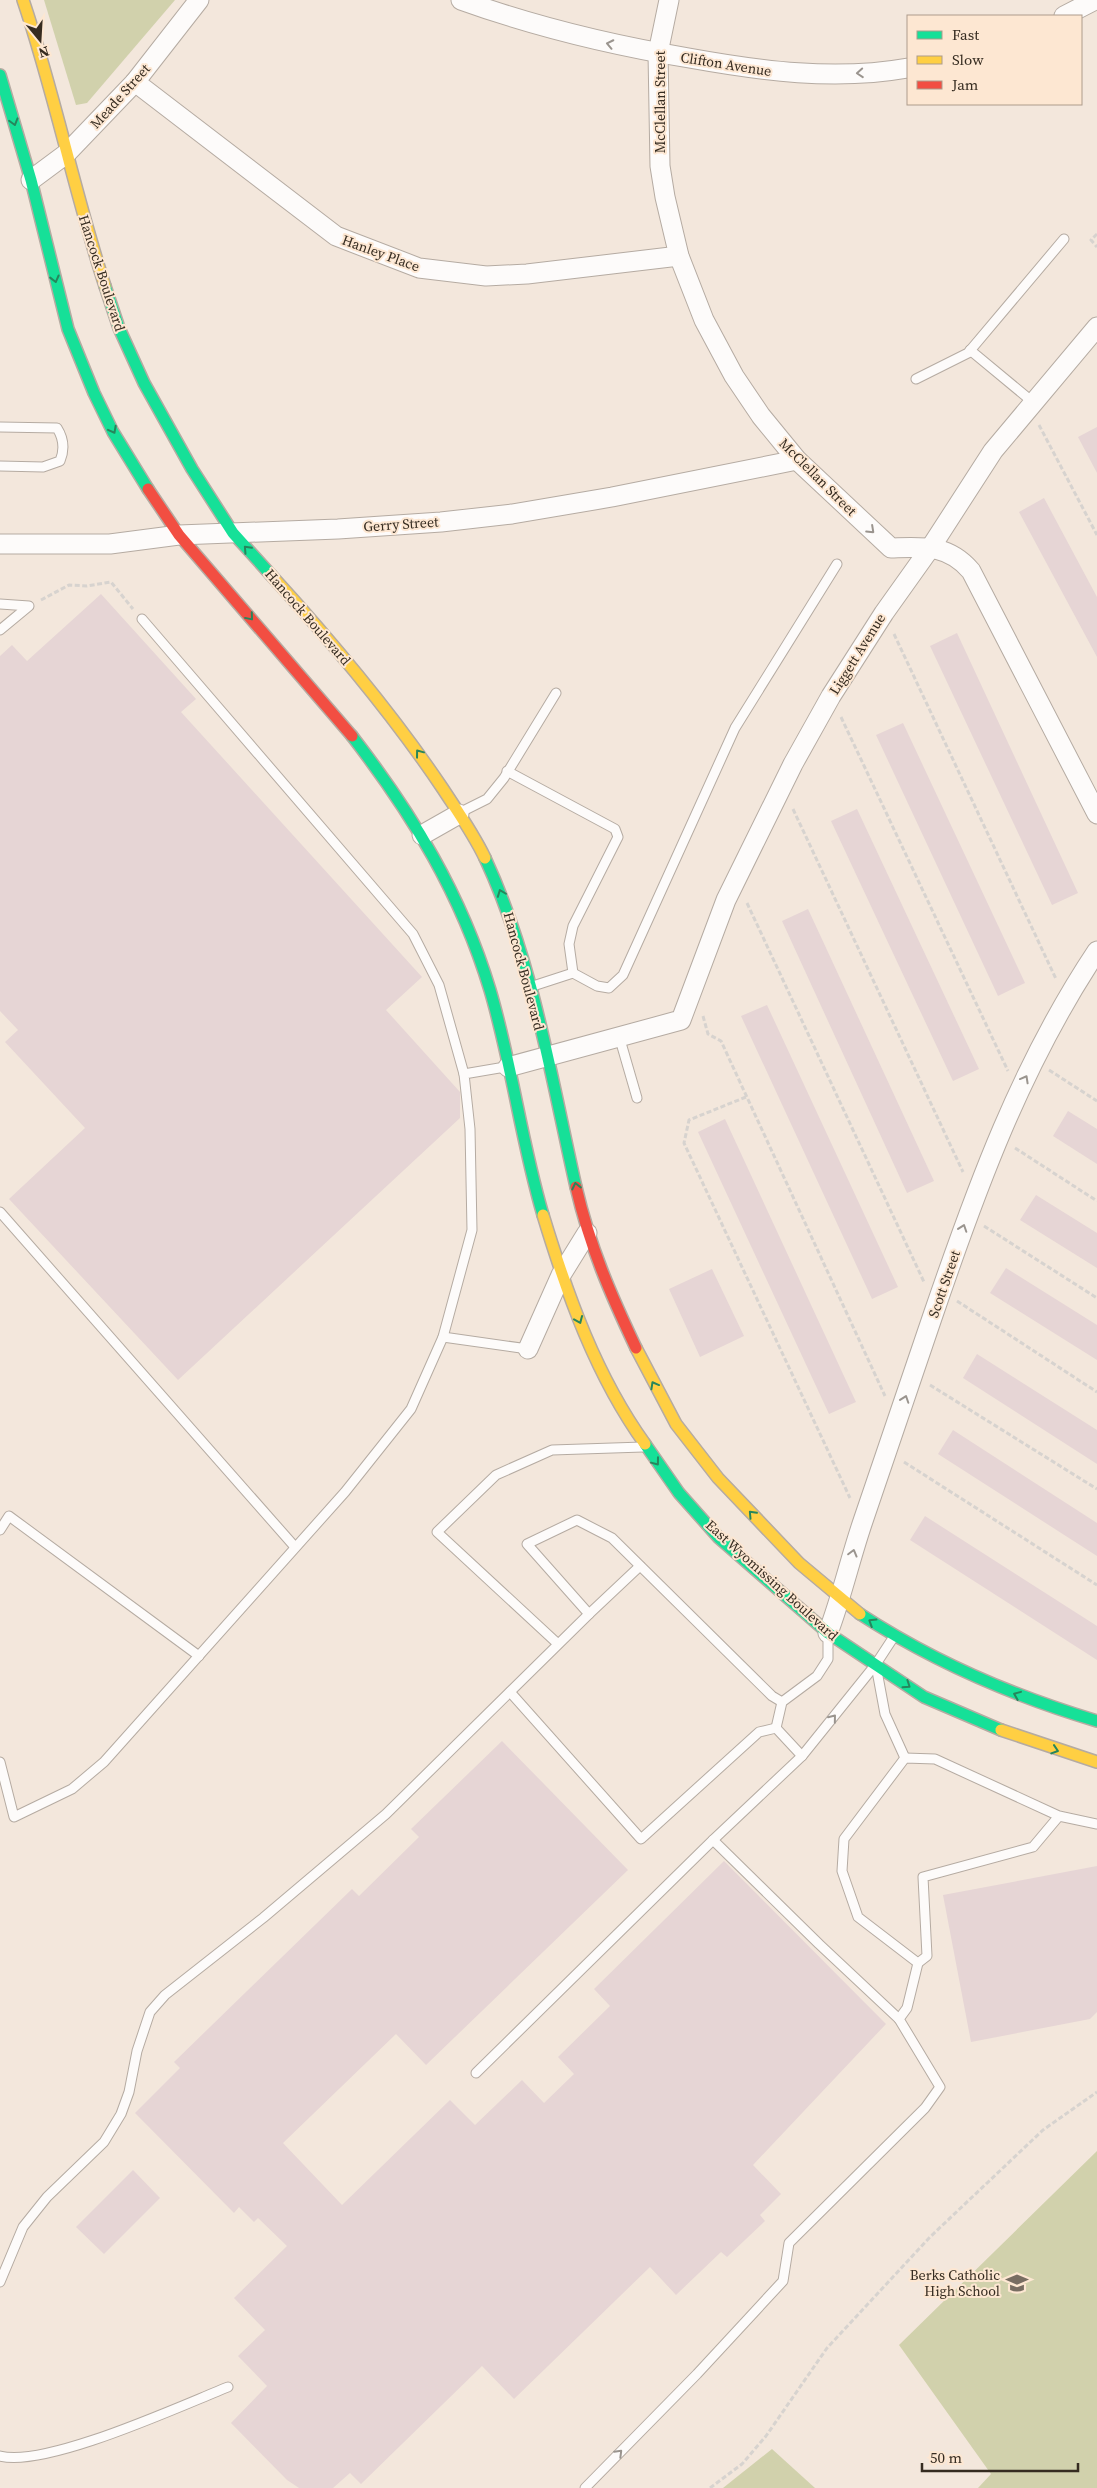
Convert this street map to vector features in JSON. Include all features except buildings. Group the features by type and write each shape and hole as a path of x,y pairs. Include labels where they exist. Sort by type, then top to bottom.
{"street":[{"name":"Hancock Boulevard","path":"23,0 35,35 88,235 119,328 144,382 192,469 233,533 303,610 373,692 425,762 477,841 500,890 521,947 587,1233"},
{"name":"Meade Street","path":"31,180 66,154 135,82 199,0"},
{"name":"McClellan Street","path":"669,0 658,53 660,166 665,198 679,256 704,320 726,363 761,416 797,460 891,548 931,547 962,560 971,571 1097,814"},
{"path":"1066,15 1095,0"},
{"name":"Clifton Avenue","path":"471,2 564,33 609,44 750,69 846,74 907,68"},
{"path":"0,75 31,180 68,329 94,393 113,432 139,476 179,535 351,735 379,771 422,835 446,878 468,928 490,991 536,1192 561,1274"},
{"name":"Hanley Place","path":"135,82 336,236 410,265 455,274 486,276 527,274 679,256"},
{"name":"Liggett Avenue","path":"619,1036 681,1020 726,900 782,786 831,696 884,613 931,547 993,451 1097,327"},
{"name":"Gerry Street","path":"0,544 110,544 179,535 338,529 512,514 612,497 797,460"},
{"path":"422,835 459,814"},
{"name":"Scott Street","path":"828,1633 841,1600 862,1523 938,1299 997,1137 1065,1000 1097,951"},
{"path":"508,1067 619,1036"},
{"path":"528,1349 561,1274 587,1233"},
{"path":"587,1233 610,1292 648,1374 676,1424 718,1478 799,1563 841,1600 894,1636 973,1677 1038,1703 1097,1721"},
{"name":"East Wyomissing Boulevard","path":"561,1274 610,1388 628,1421 679,1493 719,1538 828,1633 924,1697 1020,1738 1097,1762"}],"lane":[{"path":"916,379 950,363 970,350 1064,239"},
{"path":"970,350 1032,405"},
{"path":"0,426 58,428 62,437 64,452 60,461 43,467 0,466"},
{"path":"530,987 573,973 597,986 610,988 623,976 735,728 837,564"},
{"path":"0,604 29,606"},
{"path":"0,630 29,606"},
{"path":"0,1762 14,1817 72,1789 104,1762 345,1492 411,1409 442,1337 472,1230 470,1129 464,1074 439,985 412,934 142,619"},
{"path":"459,814 487,799 556,693"},
{"path":"507,771 615,829 618,837 574,926 569,944 573,973"},
{"path":"619,1036 637,1098"},
{"path":"464,1074 508,1067"},
{"path":"0,1212 295,1547"},
{"path":"442,1337 528,1349"},
{"path":"558,1644 437,1532 496,1475 552,1450 645,1447"},
{"path":"0,1530 9,1516 199,1656"},
{"path":"589,1614 527,1544 577,1520 612,1538 772,1696 782,1702"},
{"path":"0,2282 23,2227 47,2197 104,2142 121,2114 129,2092 138,2051 150,2012 165,1995 263,1918 386,1814 640,1566"},
{"path":"776,1728 782,1702 818,1676 828,1659 828,1633"},
{"path":"476,2073 713,1840 802,1756 876,1664 894,1636"},
{"path":"876,1664 885,1714 905,1758"},
{"path":"510,1692 641,1839 759,1732 776,1728"},
{"path":"776,1728 802,1756"},
{"path":"905,1758 934,1759 1059,1816 1097,1824"},
{"path":"905,1758 844,1839 842,1871 858,1917 918,1963"},
{"path":"899,2019 907,2008 918,1963 928,1956 923,1877 1033,1847 1059,1816"},
{"path":"585,2488 697,2374 783,2281 789,2243 926,2108 940,2087 899,2019 713,1840"},
{"path":"0,2456 34,2457 105,2436 228,2387"}],"path":[{"path":"1097,234 1091,240 1097,246"},
{"path":"1032,405 1097,535"},
{"path":"29,606 69,585 87,586 111,582 142,619"},
{"path":"884,613 1065,1000"},
{"path":"831,696 1018,1092"},
{"path":"782,786 974,1196"},
{"path":"736,879 938,1299 1097,1392"},
{"path":"694,985 708,1034 721,1041 897,1421"},
{"path":"1035,1061 1097,1101"},
{"path":"746,1097 689,1120 684,1143 862,1523"},
{"path":"997,1137 1097,1201"},
{"path":"967,1215 1097,1298"},
{"path":"913,1373 1097,1489"},
{"path":"887,1451 1097,1586"},
{"path":"710,2488 742,2464 766,2436 827,2348 930,2236 1042,2130 1097,2092"}],"green space":[{"path":"44,0 175,0 87,103 76,105"},
{"name":"Berks Catholic High School","path":"1097,2151 1097,2488 978,2488 991,2474 899,2345"},
{"path":"772,2449 815,2488 723,2488"}],"traffic: fast":[{"path":"0,75 31,180 68,329 94,393 113,432 148,489"},
{"path":"105,286 119,328 144,383 192,469 233,533 271,575"},
{"path":"352,736 415,826 450,888 465,921 498,1018 535,1187 543,1215"},
{"path":"485,858 502,897 528,978 549,1062 576,1187"},
{"path":"645,1444 679,1493 719,1538 828,1633 924,1697 1001,1730"},
{"path":"860,1614 916,1647 975,1676 1005,1689 1097,1721"}],"traffic: slow":[{"path":"23,0 45,71 105,286"},
{"path":"271,575 317,626 383,706 460,814 485,858"},
{"path":"543,1215 562,1275 585,1334 612,1391 645,1444"},
{"path":"636,1348 676,1424 718,1478 799,1563 860,1614"},
{"path":"1001,1730 1097,1762"}],"traffic: jam":[{"path":"148,489 179,535 352,736"},
{"path":"576,1187 588,1230 602,1269 636,1348"}],"place":[{"name":"Berks Catholic High School","path":"1017,2283"}]}
